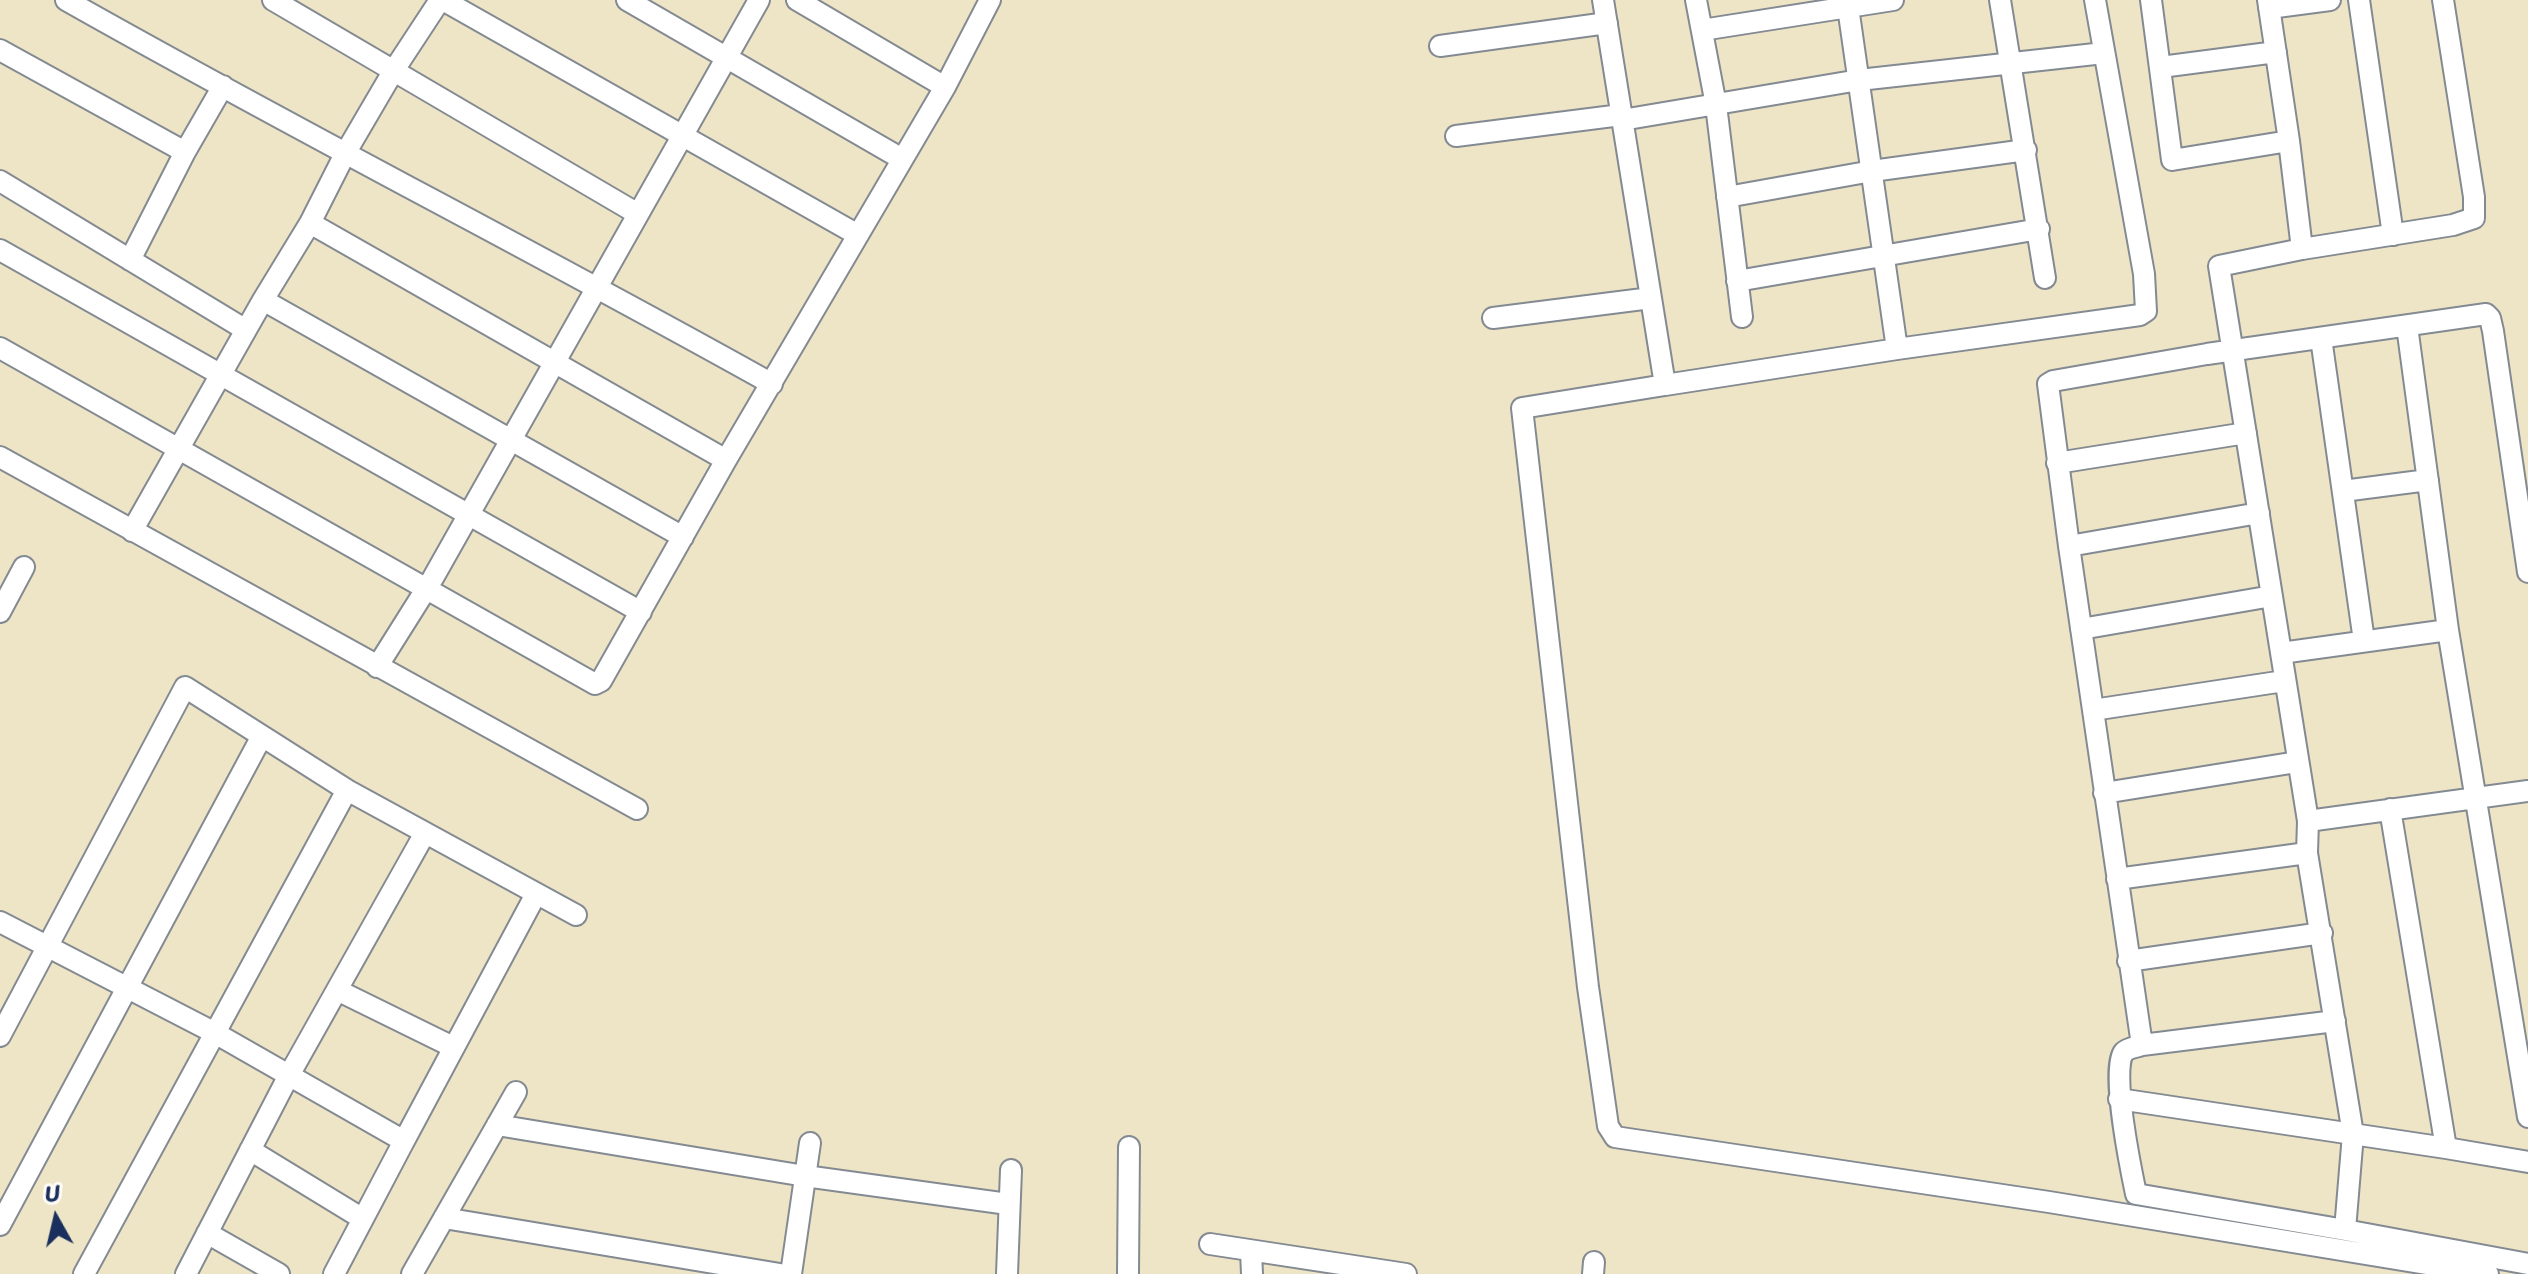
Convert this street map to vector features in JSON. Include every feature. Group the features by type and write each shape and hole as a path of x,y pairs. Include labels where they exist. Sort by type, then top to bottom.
{"street":[{"path":"66,0 597,286 772,384"},
{"path":"273,0 638,214"},
{"path":"132,531 310,223 346,152 394,70 442,0 858,235"},
{"path":"627,0 902,159"},
{"path":"377,667 427,589 759,0"},
{"path":"797,0 945,87"},
{"path":"1603,0 1665,385"},
{"path":"1696,0 1716,105 1742,317"},
{"path":"1702,30 1847,3 1893,0"},
{"path":"2000,0 2045,278"},
{"path":"2095,0 2144,274 2146,311 2140,315 1897,349 1522,408 1588,987 1608,1126 1615,1137 2049,1202 2488,1274"},
{"path":"2151,0 2172,160 2289,141"},
{"path":"2302,249 2269,4 2330,0"},
{"path":"2359,0 2393,235"},
{"path":"2345,1230 2353,1134 2307,853 2308,821 2219,266 2302,249 2453,225 2475,217 2443,0"},
{"path":"0,348 595,684 601,681 726,460 945,87 987,1"},
{"path":"1847,3 1897,349"},
{"path":"1440,46 1607,23"},
{"path":"0,50 185,152"},
{"path":"2161,67 2276,52"},
{"path":"1456,136 1716,105 1859,80 2104,53"},
{"path":"130,260 185,152 223,86"},
{"path":"1727,197 1872,171 2026,150"},
{"path":"0,181 246,330"},
{"path":"310,223 726,460"},
{"path":"1737,281 2039,229"},
{"path":"0,250 641,612"},
{"path":"1493,318 1651,298"},
{"path":"263,300 683,537"},
{"path":"2142,1045 2057,463 2048,387 2050,382 2234,350 2482,314 2490,318 2528,572"},
{"path":"2407,326 2448,630 2528,1117"},
{"path":"2321,338 2364,641"},
{"path":"2057,463 2246,433"},
{"path":"0,457 637,809"},
{"path":"2343,491 2428,480"},
{"path":"2069,546 2259,513"},
{"path":"0,612 24,567"},
{"path":"2081,629 2272,596"},
{"path":"2281,653 2448,630"},
{"path":"2093,710 2284,681"},
{"path":"0,1036 185,687 347,790 576,915"},
{"path":"0,1225 262,736"},
{"path":"2104,793 2297,762"},
{"path":"84,1274 347,790"},
{"path":"2308,821 2528,791"},
{"path":"2390,809 2446,1148"},
{"path":"186,1274 288,1077 425,833"},
{"path":"2117,879 2307,853"},
{"path":"334,1274 536,894"},
{"path":"0,922 215,1033 404,1141"},
{"path":"2128,961 2322,933"},
{"path":"337,990 453,1047"},
{"path":"2335,1021 2142,1045 2127,1050 2122,1056 2119,1099 2136,1194 2528,1264"},
{"path":"412,1274 516,1092"},
{"path":"2119,1099 2528,1162"},
{"path":"497,1125 805,1176 1008,1204"},
{"path":"791,1274 810,1143"},
{"path":"1128,1274 1129,1147"},
{"path":"250,1150 363,1219"},
{"path":"1007,1274 1011,1170"},
{"path":"444,1218 780,1274"},
{"path":"207,1233 279,1274"},
{"path":"1210,1244 1406,1274"},
{"path":"1251,1251 1252,1274"}]}
